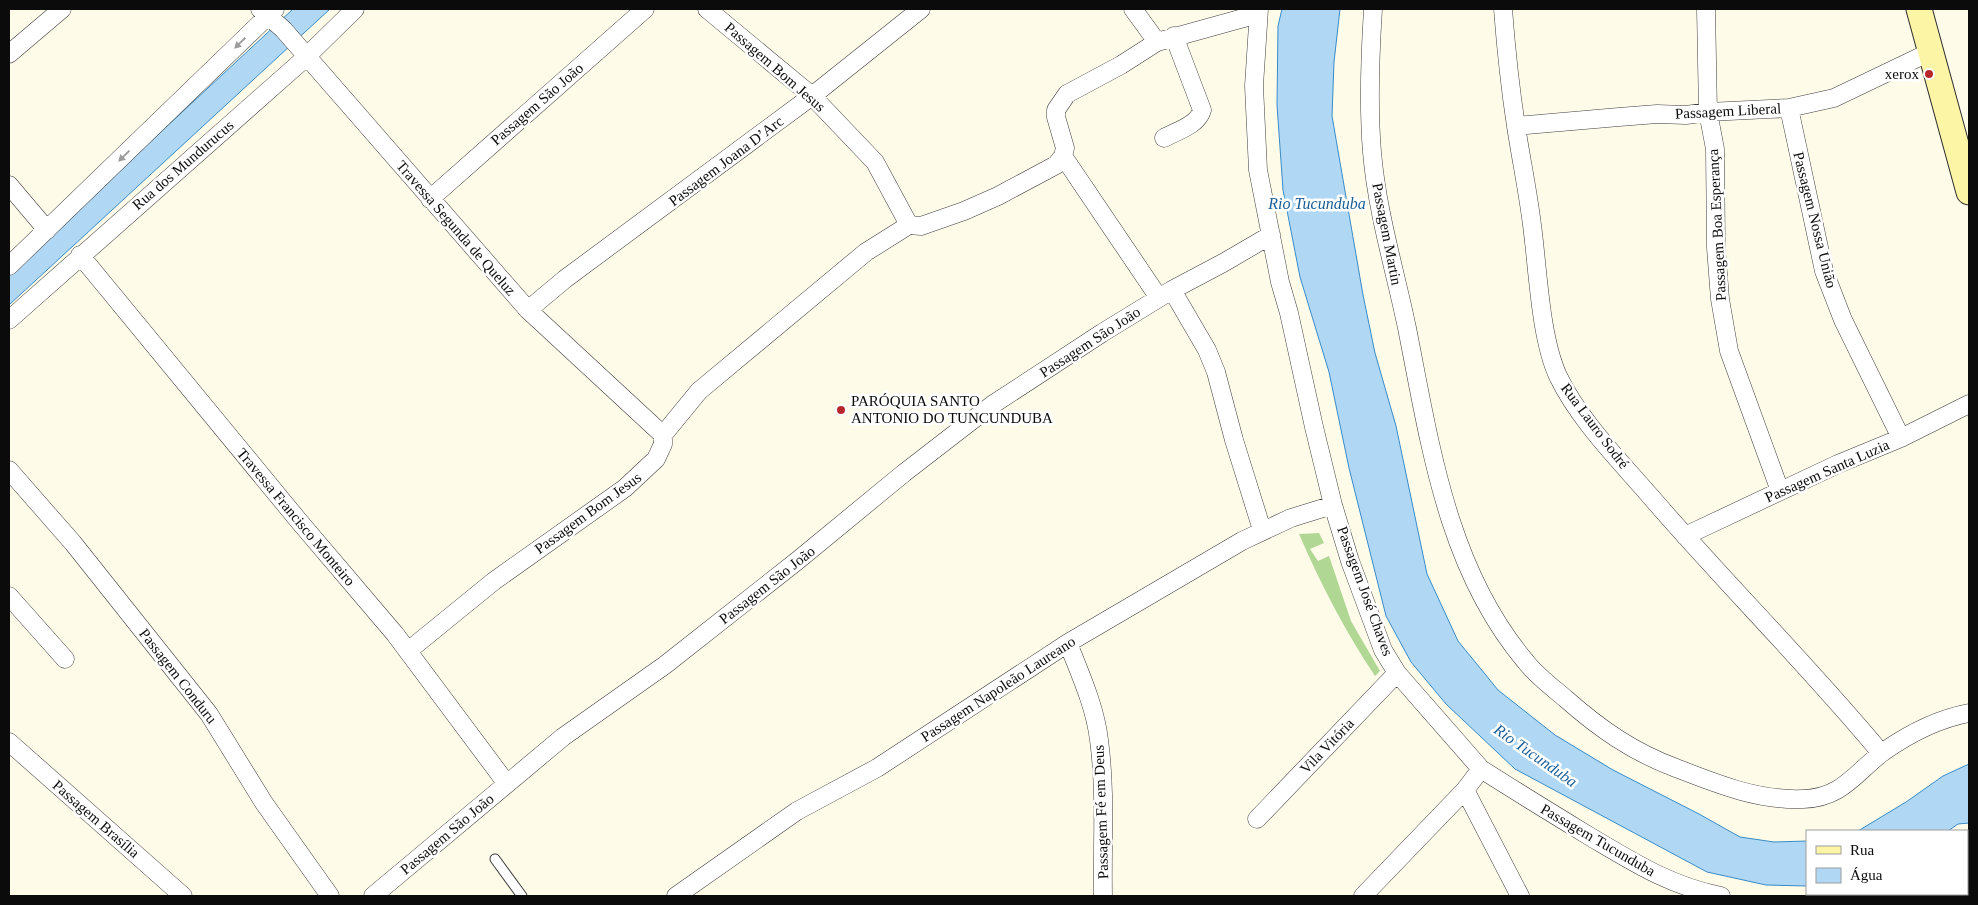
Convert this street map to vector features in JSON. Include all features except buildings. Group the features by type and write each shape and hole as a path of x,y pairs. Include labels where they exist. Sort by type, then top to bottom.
{"street":[{"path":"9,54 62,9"},
{"name":"Rua dos Mundurucus","path":"9,320 303,52 355,9"},
{"name":"Passagem São João","path":"430,199 645,9"},
{"name":"Passagem Bom Jesus","path":"707,9 812,96 875,162 909,225"},
{"path":"1133,9 1157,42"},
{"name":"Passagem Martin","path":"1373,9 1370,107 1372,154 1384,228 1403,310 1432,456 1448,513 1463,556 1496,622 1528,664 1594,724 1646,757 1741,792 1779,799 1806,799 1832,794 1853,780 1881,754 1919,729 1948,717 1969,713"},
{"name":"Rua Lauro Sodré","path":"1503,9 1508,76 1532,223 1546,334 1558,375 1576,406 1602,441 1685,536 1849,715 1881,754"},
{"name":"Passagem Boa Esperança","path":"1706,9 1708,112 1715,149 1716,248 1724,327 1729,351 1780,492"},
{"path":"1919,9 1969,192"},
{"name":"Passagem Joana D’Arc","path":"528,310 565,279 812,96 916,10"},
{"path":"9,266 268,11"},
{"name":"Travessa Segunda de Queluz","path":"268,11 528,310 663,435"},
{"path":"1259,11 1157,42 1121,65 1067,94 1056,110 1056,117 1065,148 1063,156 1206,350 1216,372 1234,440 1262,530"},
{"name":"Passagem José Chaves","path":"1259,11 1254,86 1258,170 1280,282 1334,505 1350,561 1380,641 1397,673 1481,769"},
{"path":"1164,138 1195,122 1201,115 1202,110 1174,36"},
{"name":"Passagem Liberal","path":"1516,126 1657,114 1686,115 1708,112 1789,108 1834,98 1930,52"},
{"name":"Passagem Nossa União","path":"1789,108 1824,271 1843,320 1901,438"},
{"name":"Passagem Bom Jesus","path":"408,651 494,581 625,488 656,459 663,444 663,435 699,391 866,252 909,225 921,226 998,196 1056,165 1063,156"},
{"path":"9,185 47,230"},
{"name":"Passagem São João","path":"373,896 563,737 673,659 904,473 992,405 1102,333 1166,294 1223,264 1271,235"},
{"name":"Travessa Francisco Monteiro","path":"80,255 286,506 395,634 506,784"},
{"name":"Passagem Santa Luzia","path":"1685,536 1838,464 1901,438 1969,404"},
{"name":"Passagem Conduru","path":"9,470 73,543 209,714 264,803 330,896"},
{"name":"Passagem Napoleão Laureano","path":"676,896 798,811 877,768 1068,642 1262,530 1291,518 1334,505"},
{"path":"9,596 65,659"},
{"name":"Passagem Fé em Deus","path":"1068,642 1090,700 1099,739 1103,793 1103,896"},
{"name":"Vila Vitória","path":"1257,819 1397,673"},
{"name":"Passagem Brasília","path":"9,742 183,896"},
{"path":"1363,896 1466,790 1481,769"},
{"name":"Passagem Tucunduba","path":"1481,769 1651,873 1703,893 1721,896"},
{"path":"1466,790 1520,896"},
{"path":"1920,896 1951,896"}],"lane":[{"path":"495,859 522,896"}],"green space":[{"path":"1319,533 1324,543 1310,549 1318,561 1329,556 1351,621 1380,671 1375,676 1353,642 1299,534"}],"water":[{"path":"293,9 330,9 9,305 9,273"},
{"name":"Rio Tucunduba","path":"1282,9 1340,9 1334,62 1332,116 1363,295 1375,353 1396,426 1427,574 1458,641 1498,690 1555,735 1613,770 1740,837 1774,842 1806,841 1806,886 1766,885 1707,872 1515,769 1446,704 1411,662 1386,616 1349,468 1329,372 1300,277 1283,190 1277,105 1278,26"},
{"path":"1969,764 1969,823 1958,824 1949,830 1860,830 1906,802 1943,776"}],"place":[{"name":"xerox","path":"1929,74"},
{"name":"PARÓQUIA SANTO ANTONIO DO TUNCUNDUBA","path":"841,410"}]}
